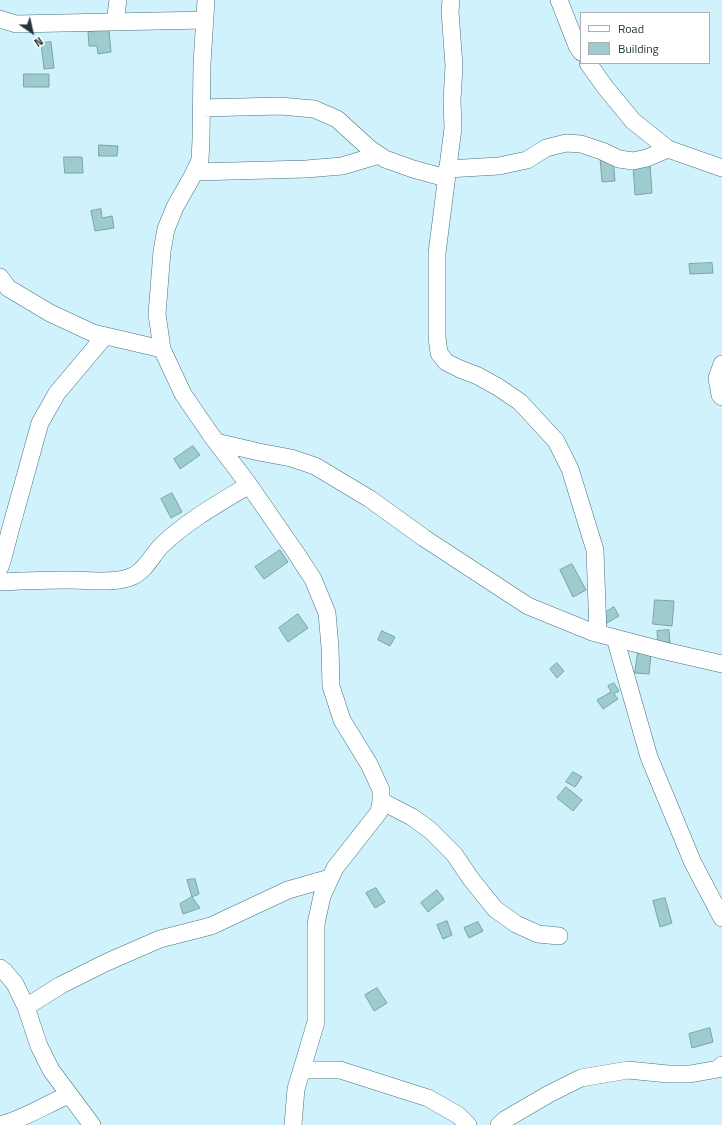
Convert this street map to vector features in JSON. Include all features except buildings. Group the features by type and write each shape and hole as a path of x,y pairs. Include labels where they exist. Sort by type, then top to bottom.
{"street":[{"path":"115,22 118,0"},
{"path":"206,0 202,64 200,160 195,172 175,207 166,228 162,251 157,314 162,349 183,394 216,442 249,485 313,579 327,613 331,686 342,720 377,780 381,790 379,812 335,868 322,896 316,924 316,1022 296,1089 293,1125"},
{"path":"452,0 450,11 454,66 452,100 453,128 446,173 437,253 437,337 439,353 446,362 478,376 520,402 556,441 570,469 595,550 598,633"},
{"path":"559,0 580,50"},
{"path":"0,19 16,24 205,20"},
{"path":"589,64 605,87 633,121 668,150 722,168"},
{"path":"202,108 280,106 314,109 337,119 370,150 385,159 413,169 446,173 499,166 527,160 546,148 566,143 581,144 619,159 633,161 647,158 668,150"},
{"path":"195,172 306,169 342,166 380,155"},
{"path":"0,277 8,288 50,313 93,333 162,349"},
{"path":"0,567 4,558 40,423 58,393 105,336"},
{"path":"722,364 717,378 720,395 722,398"},
{"path":"216,442 291,458 315,466 370,499 424,538 528,606 598,633 665,651 722,664"},
{"path":"0,582 121,580 134,576 145,566 161,546 190,522 249,485"},
{"path":"615,638 649,757 693,863 722,918"},
{"path":"381,801 412,817 430,830 454,854 495,909 516,924 538,934 559,936"},
{"path":"26,1007 61,984 160,939 211,926 288,890 330,878"},
{"path":"0,968 15,984 26,1007 39,1046 51,1070 92,1125"},
{"path":"499,1125 549,1094 581,1078 628,1070 668,1074 690,1074 718,1069 722,1065"},
{"path":"302,1070 340,1070 428,1098 458,1116 468,1125"},
{"path":"0,1125 33,1112 55,1100 69,1095"}]}
